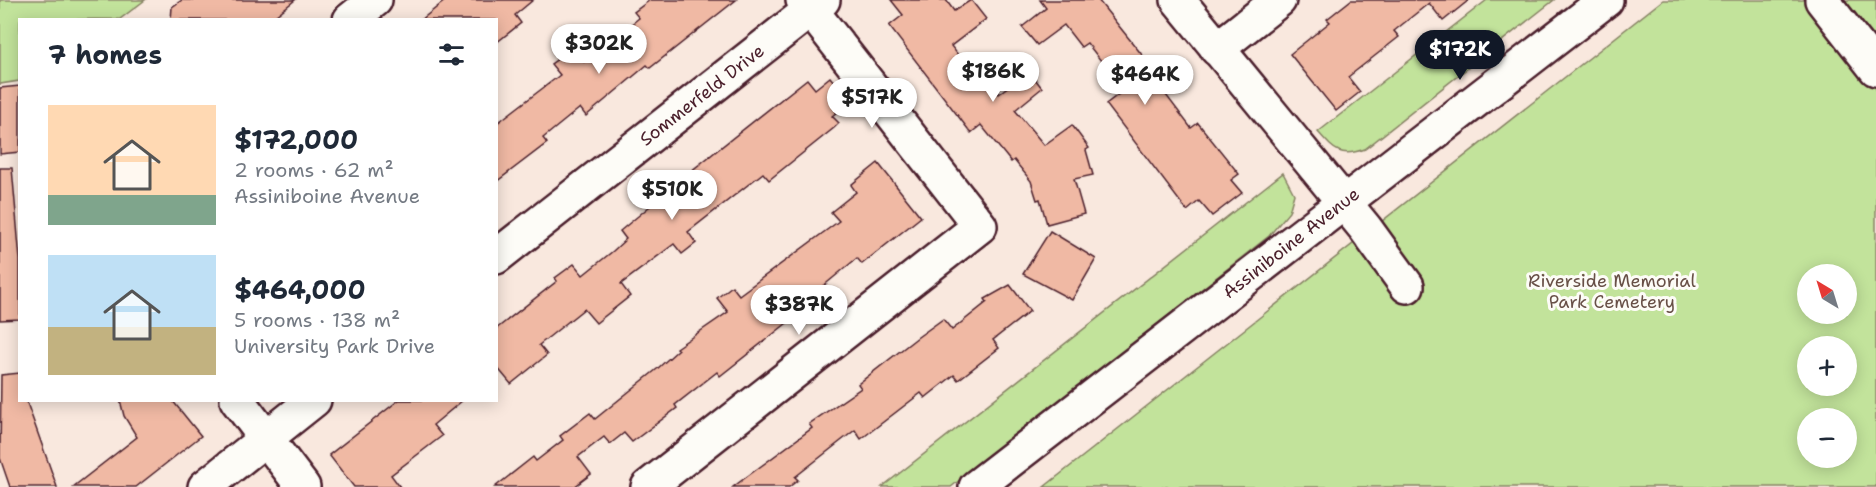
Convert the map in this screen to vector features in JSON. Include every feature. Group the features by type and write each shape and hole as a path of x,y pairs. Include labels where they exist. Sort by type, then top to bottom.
{"street":[{"path":"352,18 375,0"},
{"path":"1178,0 1344,202 1407,286"},
{"path":"1217,49 1280,0"},
{"name":"Assiniboine Avenue","path":"976,487 1606,0"},
{"path":"1822,0 1876,69"},
{"path":"648,487 980,226 812,3"},
{"name":"Sommerfeld Drive","path":"498,255 812,3"},
{"path":"238,402 303,487"},
{"path":"205,487 312,402"}],"green space":[{"path":"0,0 145,0 121,18 18,18 18,81 0,84"},
{"path":"1487,0 1554,0 1365,149 1350,153 1338,151 1318,132"},
{"name":"Riverside Memorial Park Cemetery","path":"1663,0 1876,0 1876,487 1044,487"},
{"path":"1283,173 1294,194 1289,212 1269,236 951,487 882,487"}],"building":[{"path":"182,0 295,0 272,18 171,18 172,7"},
{"path":"446,0 533,0 515,15 521,23 498,41 498,18 424,18"},
{"path":"650,0 736,0 650,68 647,65 586,116 580,108 543,138 547,143 498,180 498,122 560,75 551,64 573,48 584,62 639,18 634,12"},
{"path":"891,0 946,0 954,11 971,0 986,19 951,46 974,75 980,71 998,94 1029,71 1042,88 1015,110 1044,145 1072,125 1089,148 1086,150 1093,175 1074,179 1084,214 1047,224 1040,199 1037,200 1031,181 1014,160 1011,162 981,125 971,133 889,26 903,15"},
{"path":"1040,0 1098,0 1171,91 1166,95 1191,128 1198,123 1239,174 1231,180 1242,193 1212,216 1199,201 1187,211 1106,104 1124,90 1087,43 1081,47 1064,25 1037,45 1022,27 1046,8"},
{"path":"1351,0 1469,0 1443,21 1429,3 1394,31 1399,37 1348,77 1360,92 1336,111 1290,54 1330,22 1327,19"},
{"path":"830,77 850,102 832,116 839,123 834,128 769,180 763,173 688,232 696,243 682,254 674,244 621,284 630,296 596,323 584,309 539,345 547,355 511,384 498,368 498,327 557,281 555,278 574,264 583,275 613,251 626,239 620,231 667,192 663,187 682,171 686,175 807,79 815,89"},
{"path":"18,86 18,152 0,154 0,88"},
{"path":"878,163 921,217 862,264 857,258 816,292 820,297 720,376 717,372 675,405 677,408 632,442 624,433 610,444 604,437 578,457 591,474 574,487 495,487 533,457 536,461 563,440 560,436 590,413 595,419 657,369 678,350 676,348 728,312 717,298 732,286 739,295 839,221 831,212 856,192 851,185"},
{"path":"0,168 12,168 18,237 18,319 0,320"},
{"path":"1050,231 1096,259 1072,300 1023,274"},
{"path":"1010,285 1030,311 993,340 999,348 958,380 954,375 925,398 921,393 861,439 855,430 795,477 798,480 789,487 733,487 812,428 809,424 861,388 858,384 918,337 943,319 952,330 987,302 985,299"},
{"path":"18,373 18,402 27,402 57,487 10,487 0,458 1,375"},
{"path":"120,402 174,402 201,436 136,487 73,487 137,437 124,416"},
{"path":"396,402 461,402 433,425 442,436 391,475 400,487 354,487 329,455"}]}
